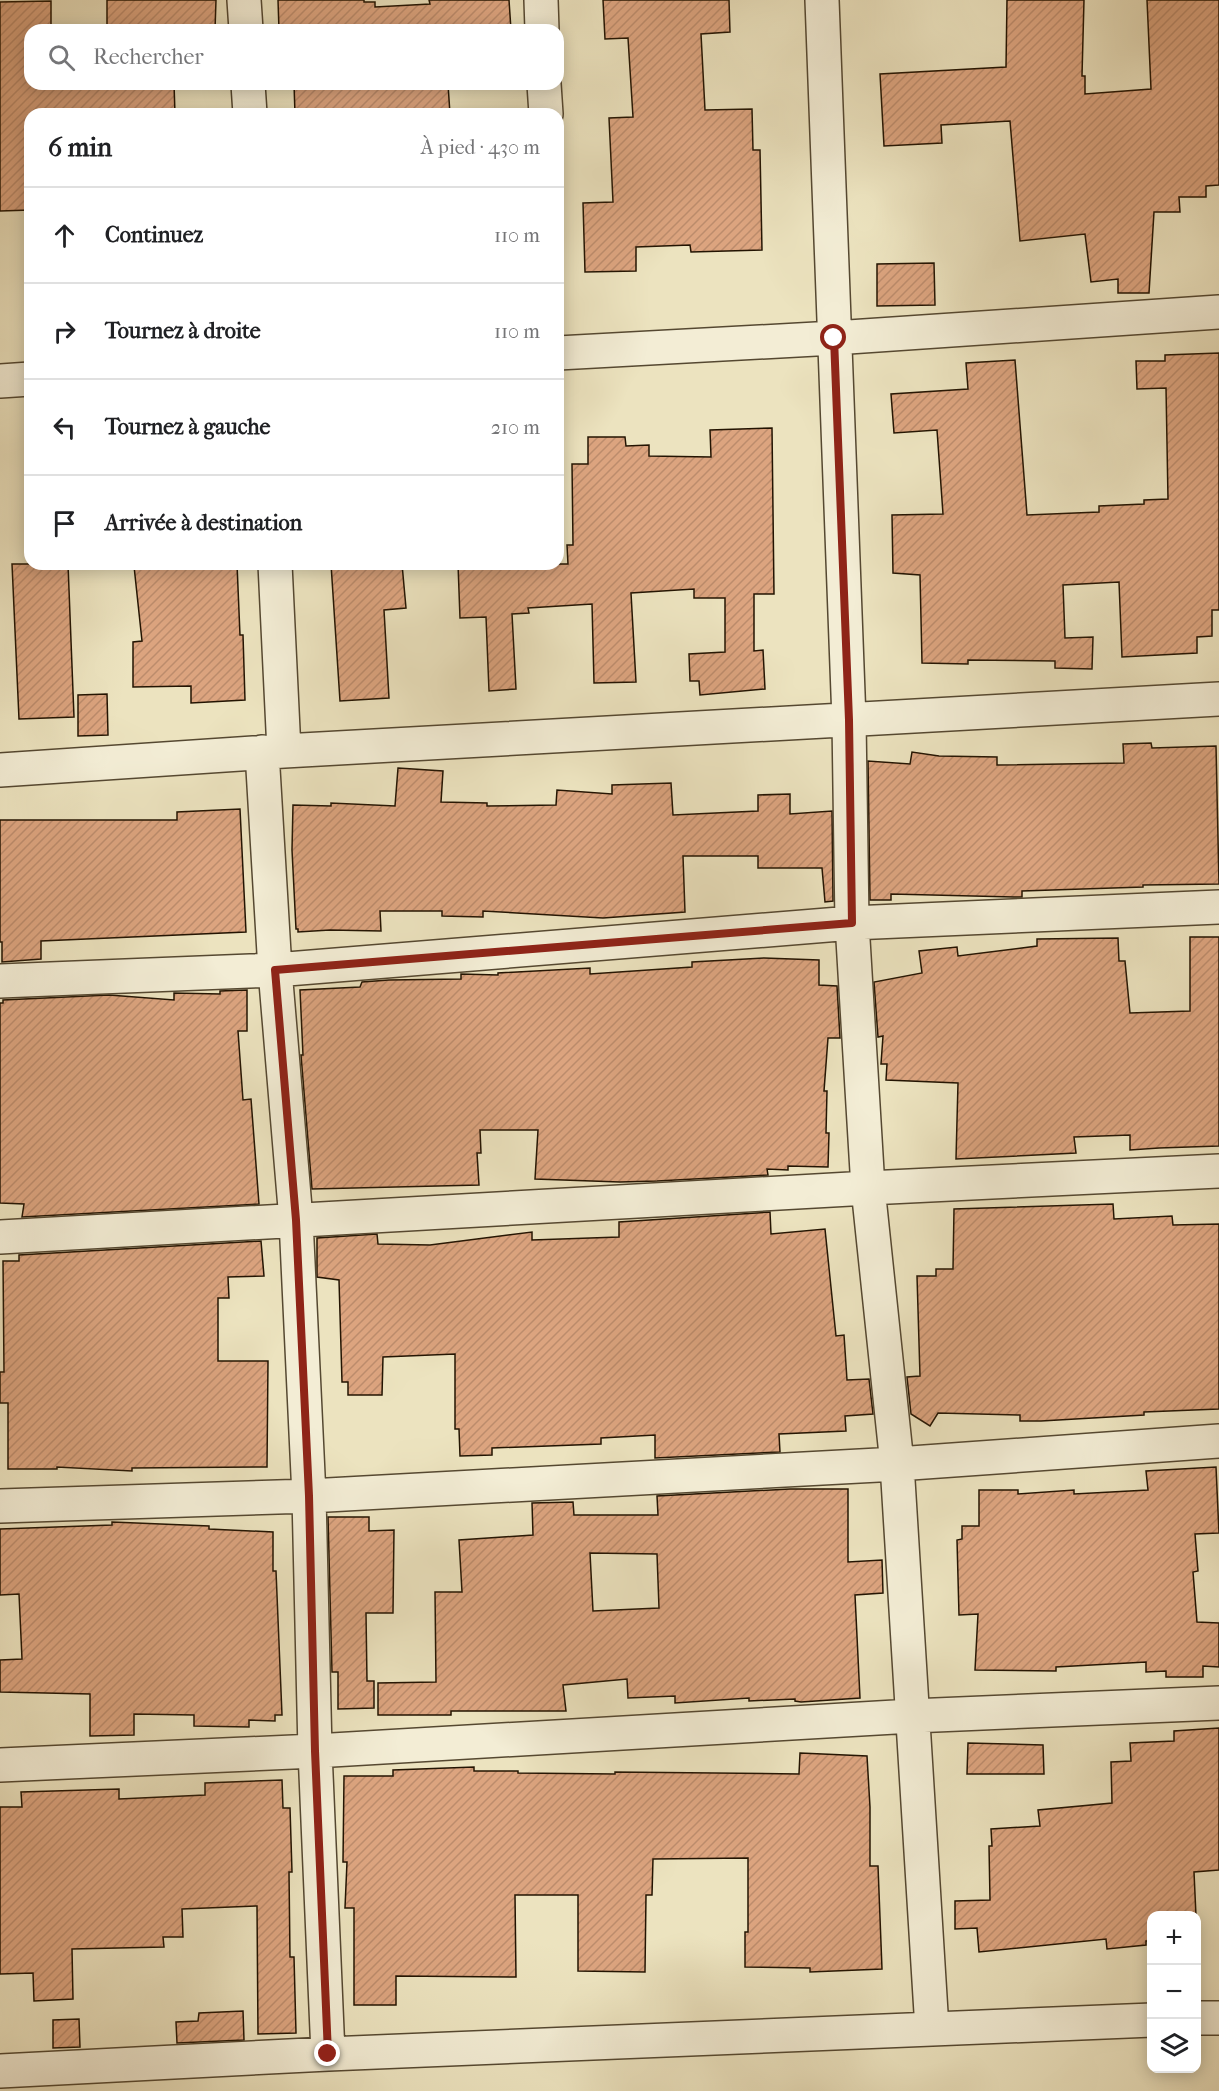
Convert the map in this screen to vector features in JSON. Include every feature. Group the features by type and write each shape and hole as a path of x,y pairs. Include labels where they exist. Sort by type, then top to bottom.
{"street":[{"path":"244,0 246,24"},
{"path":"540,0 542,24"},
{"path":"822,0 849,720 852,923 868,1188 897,1464 932,2029"},
{"path":"249,90 250,108"},
{"path":"544,90 546,108"},
{"path":"564,353 834,338 1219,312"},
{"path":"0,381 24,379"},
{"path":"274,570 275,970 296,1220 309,1496 315,1751 328,2054"},
{"path":"0,770 273,752 1219,699"},
{"path":"0,981 275,970 852,923 1219,907"},
{"path":"0,1237 868,1188 1219,1171"},
{"path":"0,1506 309,1496 897,1464 1219,1441"},
{"path":"0,1765 315,1751 912,1716 1219,1703"},
{"path":"1201,2018 1219,2018"},
{"path":"0,2071 328,2054 1147,2020"}],"building":[{"path":"107,0 216,0 215,24 107,24"},
{"path":"278,0 364,0 364,2 375,2 375,7 430,4 429,0 509,0 511,24 279,24"},
{"path":"603,0 729,0 730,32 701,34 705,110 752,109 753,150 760,150 762,250 691,252 690,245 636,247 636,271 585,272 583,203 613,202 609,118 633,117 628,38 605,39"},
{"path":"1007,0 1084,0 1082,76 1085,76 1085,94 1151,89 1147,0 1219,0 1219,185 1206,186 1206,197 1179,197 1180,212 1154,212 1149,293 1118,293 1118,279 1091,282 1085,234 1020,241 1010,121 941,125 942,143 884,146 880,74 1006,67"},
{"path":"51,1 51,24 24,24 24,90 174,90 175,108 24,108 24,210 0,211 0,2"},
{"path":"294,90 448,90 450,108 295,108"},
{"path":"934,263 935,305 877,306 877,264"},
{"path":"1219,353 1219,610 1212,610 1212,636 1197,637 1197,653 1122,657 1119,582 1063,585 1065,638 1093,637 1092,669 1055,668 1055,661 968,660 968,664 922,663 920,575 893,573 892,515 943,514 937,430 894,433 891,394 968,389 966,363 1015,360 1027,515 1099,512 1099,506 1144,504 1144,500 1168,499 1166,388 1137,389 1136,361 1165,361 1165,355"},
{"path":"772,428 774,594 754,594 754,651 763,650 765,689 700,695 699,681 690,681 689,654 725,652 725,598 694,598 694,589 631,593 636,682 594,683 592,604 528,608 529,613 512,614 516,689 489,691 486,617 460,618 458,570 564,570 564,564 568,564 567,545 573,545 572,464 588,464 588,437 625,437 626,446 649,445 649,456 711,457 710,430"},
{"path":"12,564 24,564 24,570 68,570 74,717 19,719"},
{"path":"134,570 237,570 240,635 243,635 245,700 191,703 191,686 133,687 133,642 142,641"},
{"path":"331,570 403,570 406,608 384,610 389,698 340,701"},
{"path":"107,694 108,735 78,736 78,695"},
{"path":"1151,743 1152,748 1216,746 1219,884 1022,891 1022,897 891,894 891,900 870,900 868,761 910,764 912,752 939,756 997,757 997,765 1124,763 1123,744"},
{"path":"398,768 443,771 441,802 487,803 487,806 556,805 557,790 612,794 612,785 671,783 673,815 758,811 758,795 790,794 790,814 832,811 833,901 825,902 822,868 758,868 758,856 683,856 685,912 603,918 483,911 483,917 442,916 442,911 380,911 381,931 298,932 292,850 293,805 331,806 331,803 395,806"},
{"path":"240,809 246,932 41,941 41,959 2,962 0,820 177,820 177,812"},
{"path":"1190,937 1219,937 1219,1146 1130,1150 1130,1135 1074,1137 1076,1153 956,1159 958,1083 886,1080 887,1064 881,1064 883,1036 878,1037 874,982 922,973 919,951 957,947 958,956 1037,946 1037,939 1118,938 1119,961 1125,961 1130,1013 1190,1011"},
{"path":"764,958 819,960 819,985 837,986 840,1038 828,1038 824,1091 827,1091 828,1167 788,1166 788,1170 767,1169 768,1175 657,1181 535,1179 538,1130 480,1130 481,1153 477,1153 479,1185 312,1189 301,1055 303,1055 300,990 360,987 362,982 389,980 461,979 461,974 498,975 498,973 590,968 590,974 692,967 692,962"},
{"path":"247,990 247,1031 238,1031 243,1100 251,1099 259,1204 22,1217 24,1204 0,1203 0,1003 3,1003 3,1000 109,995 174,1000 174,993 220,994 220,991"},
{"path":"1113,1204 1114,1219 1172,1216 1173,1225 1219,1224 1219,1409 1144,1412 1144,1415 1041,1421 1020,1421 1020,1415 938,1413 930,1426 911,1414 907,1377 920,1376 917,1276 936,1276 936,1269 953,1269 954,1209"},
{"path":"770,1212 771,1234 825,1229 836,1336 844,1335 847,1380 869,1379 873,1414 845,1416 846,1431 779,1434 780,1452 655,1458 655,1435 601,1438 601,1444 492,1448 492,1455 460,1456 459,1429 455,1429 455,1354 383,1357 382,1395 348,1395 348,1382 342,1382 339,1280 317,1277 317,1238 377,1234 378,1244 430,1245 532,1232 532,1240 619,1237 619,1222"},
{"path":"261,1241 264,1276 228,1277 229,1298 218,1298 218,1361 268,1361 267,1467 132,1468 132,1471 57,1467 57,1469 8,1469 8,1403 0,1403 0,1372 4,1372 3,1261 19,1261 19,1255"},
{"path":"1216,1467 1219,1533 1195,1534 1198,1571 1193,1572 1197,1622 1219,1623 1219,1667 1203,1666 1203,1677 1166,1677 1166,1671 1146,1672 1146,1662 1056,1667 1056,1671 975,1670 978,1614 959,1615 957,1540 962,1539 962,1526 979,1526 979,1490 1018,1490 1018,1494 1074,1490 1074,1494 1148,1490 1146,1471"},
{"path":"790,1489 848,1489 848,1562 882,1560 883,1593 855,1595 860,1698 801,1702 795,1699 749,1701 749,1698 675,1703 675,1696 628,1698 627,1679 563,1685 566,1711 451,1711 451,1715 378,1715 378,1683 436,1682 435,1592 462,1592 459,1540 533,1535 532,1503 573,1502 574,1515 658,1515 657,1496","holes":["590,1553 657,1554 659,1608 593,1611"]},
{"path":"328,1517 369,1517 369,1531 394,1530 393,1613 366,1613 367,1681 374,1681 374,1708 338,1709 338,1672 332,1672"},
{"path":"112,1522 209,1526 209,1529 273,1532 273,1571 276,1571 282,1715 275,1715 275,1721 249,1720 249,1727 194,1726 194,1715 134,1714 134,1735 90,1736 90,1694 0,1692 0,1660 22,1659 19,1594 0,1595 0,1529 112,1525"},
{"path":"1219,1728 1219,1870 1194,1872 1196,1911 1147,1911 1146,1945 1107,1949 1106,1939 979,1952 977,1928 955,1929 955,1901 990,1900 991,1829 1040,1826 1038,1810 1112,1803 1111,1762 1131,1761 1130,1743 1174,1741 1174,1731"},
{"path":"968,1743 1043,1745 1044,1774 967,1774"},
{"path":"800,1753 867,1756 870,1866 878,1866 882,1969 810,1972 810,1968 745,1967 745,1932 748,1932 748,1858 653,1859 652,1895 646,1895 645,1972 578,1971 578,1895 515,1895 516,1977 396,1976 396,2005 354,2005 354,1908 345,1908 347,1862 343,1862 344,1776 393,1776 393,1770 474,1767 474,1771 518,1771 518,1773 799,1774"},
{"path":"282,1780 283,1808 290,1808 292,1872 289,1872 290,1957 294,1957 296,2033 258,2034 257,1906 182,1909 183,1937 163,1937 164,1947 72,1949 73,1999 34,2001 33,1973 0,1974 0,1807 22,1807 21,1792 119,1789 119,1799 205,1795 205,1783"},
{"path":"243,2011 244,2040 177,2043 176,2022 198,2021 199,2013"},
{"path":"79,2019 80,2047 53,2048 53,2020"}],"route":[{"path":"328,2054 315,1751 309,1496 296,1220 275,970 852,923 849,720 834,338"}]}
